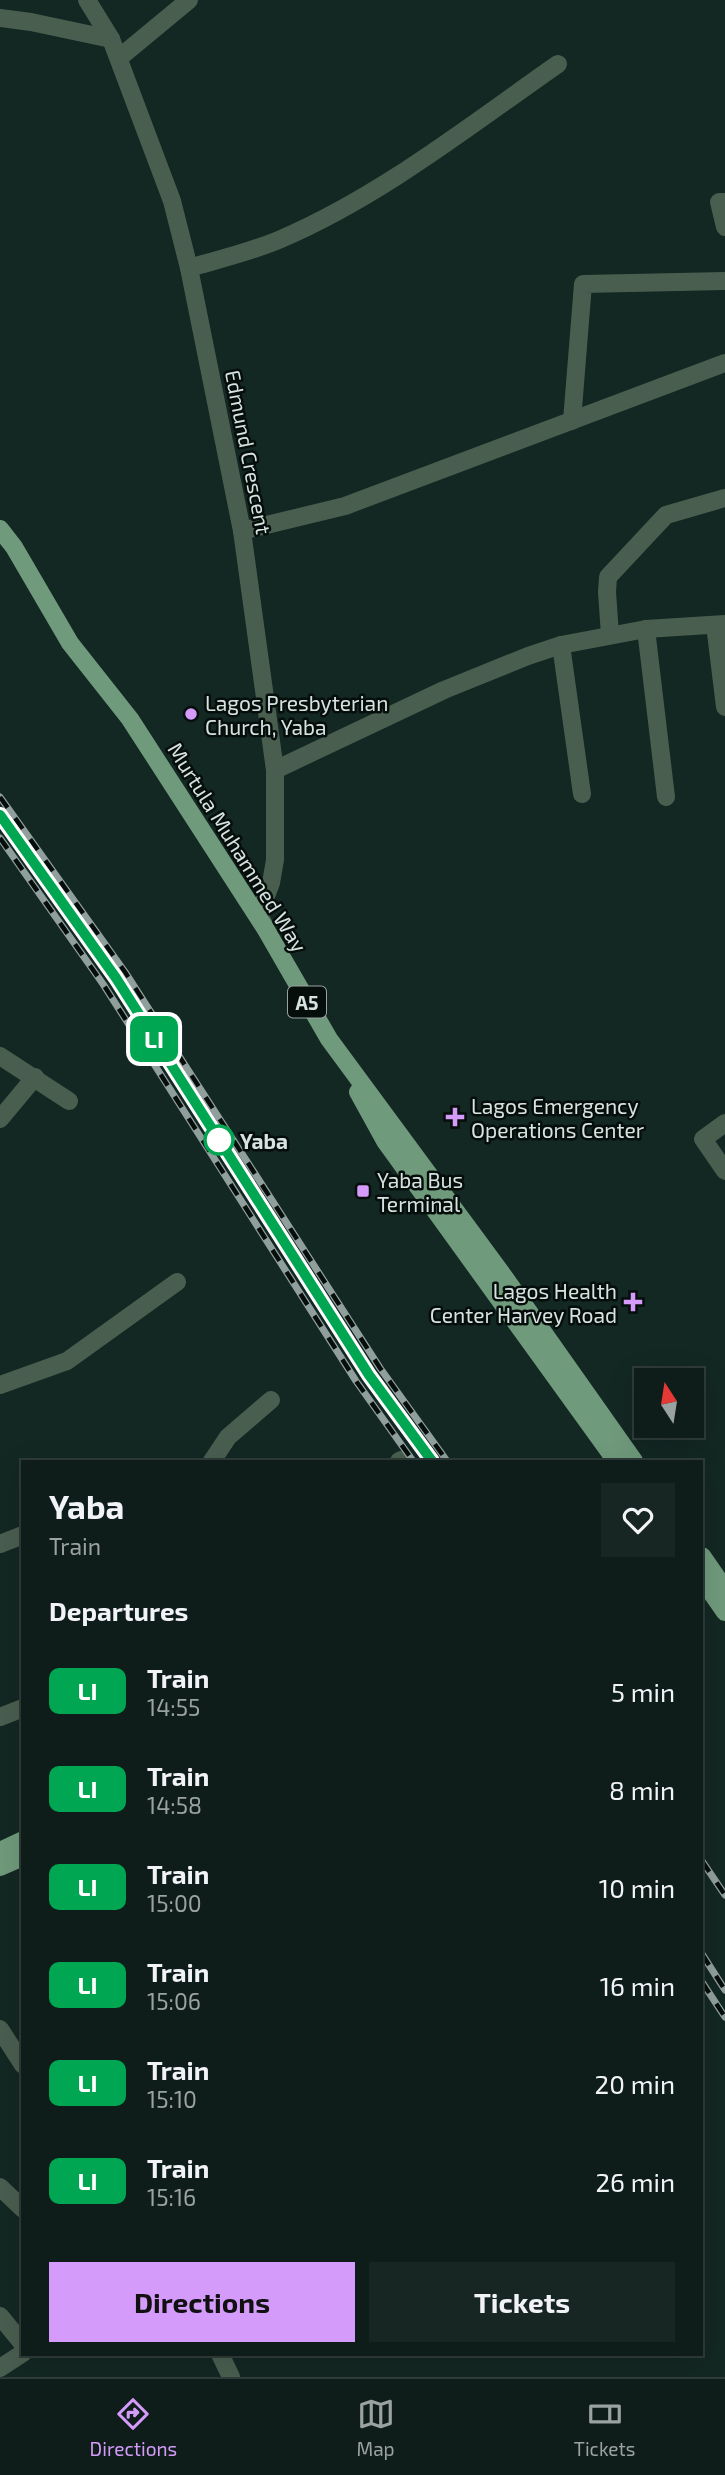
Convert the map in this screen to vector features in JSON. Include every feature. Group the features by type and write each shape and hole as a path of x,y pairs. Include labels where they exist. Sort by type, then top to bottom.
{"main road":[{"name":"Murtula Muhammed Way","path":"0,530 14,547 70,643 130,719 265,928 329,1040 505,1278 633,1460"},
{"path":"329,1040 385,1141 549,1365 608,1457"},
{"path":"703,1557 725,1589"},
{"path":"703,1581 725,1612"},
{"path":"0,1851 21,1841"},
{"path":"0,1867 21,1858"}],"street":[{"name":"Edmund Crescent","path":"87,0 111,39 172,201 189,268 242,531 275,770 275,860 271,883 259,914 265,928"},
{"path":"119,58 189,0"},
{"path":"0,18 111,39"},
{"path":"189,268 266,245 317,223 401,172 558,64"},
{"path":"725,202 719,202 725,227"},
{"path":"572,421 583,284 725,281"},
{"path":"242,531 345,506 725,363"},
{"path":"610,635 608,577 666,515 725,498"},
{"path":"275,770 489,670 561,645 646,629 720,625 725,706"},
{"path":"646,629 666,797"},
{"path":"561,645 582,794"},
{"path":"0,1056 69,1101"},
{"path":"0,1119 34,1077"},
{"path":"725,1123 703,1139 725,1171"},
{"path":"0,1385 67,1361 177,1282"},
{"path":"213,1460 228,1437 271,1400"},
{"path":"0,1544 21,1536"},
{"path":"0,1717 21,1709"},
{"path":"0,2029 21,2062"},
{"path":"0,2187 21,2207"},
{"path":"0,2316 21,2342"},
{"path":"0,2368 21,2355"},
{"path":"221,2356 232,2377"}],"railway":[{"path":"0,797 125,972 380,1368 446,1460"},
{"path":"14,835 116,978 369,1375 431,1460"},
{"path":"0,838 103,984 356,1381 412,1460"},
{"path":"703,1862 725,1895"},
{"path":"703,1956 725,1990"},
{"path":"703,1984 725,2017"}],"train":[{"name":"LI","path":"0,815 116,978 369,1375 431,1460"}],"place":[{"name":"Lagos Presbyterian Church, Yaba","path":"191,714"},
{"name":"Lagos Emergency Operations Center","path":"455,1117"},
{"name":"Yaba","path":"219,1140"},
{"name":"Yaba Bus Terminal","path":"363,1191"},
{"name":"Lagos Health Center Harvey Road","path":"633,1302"}]}
